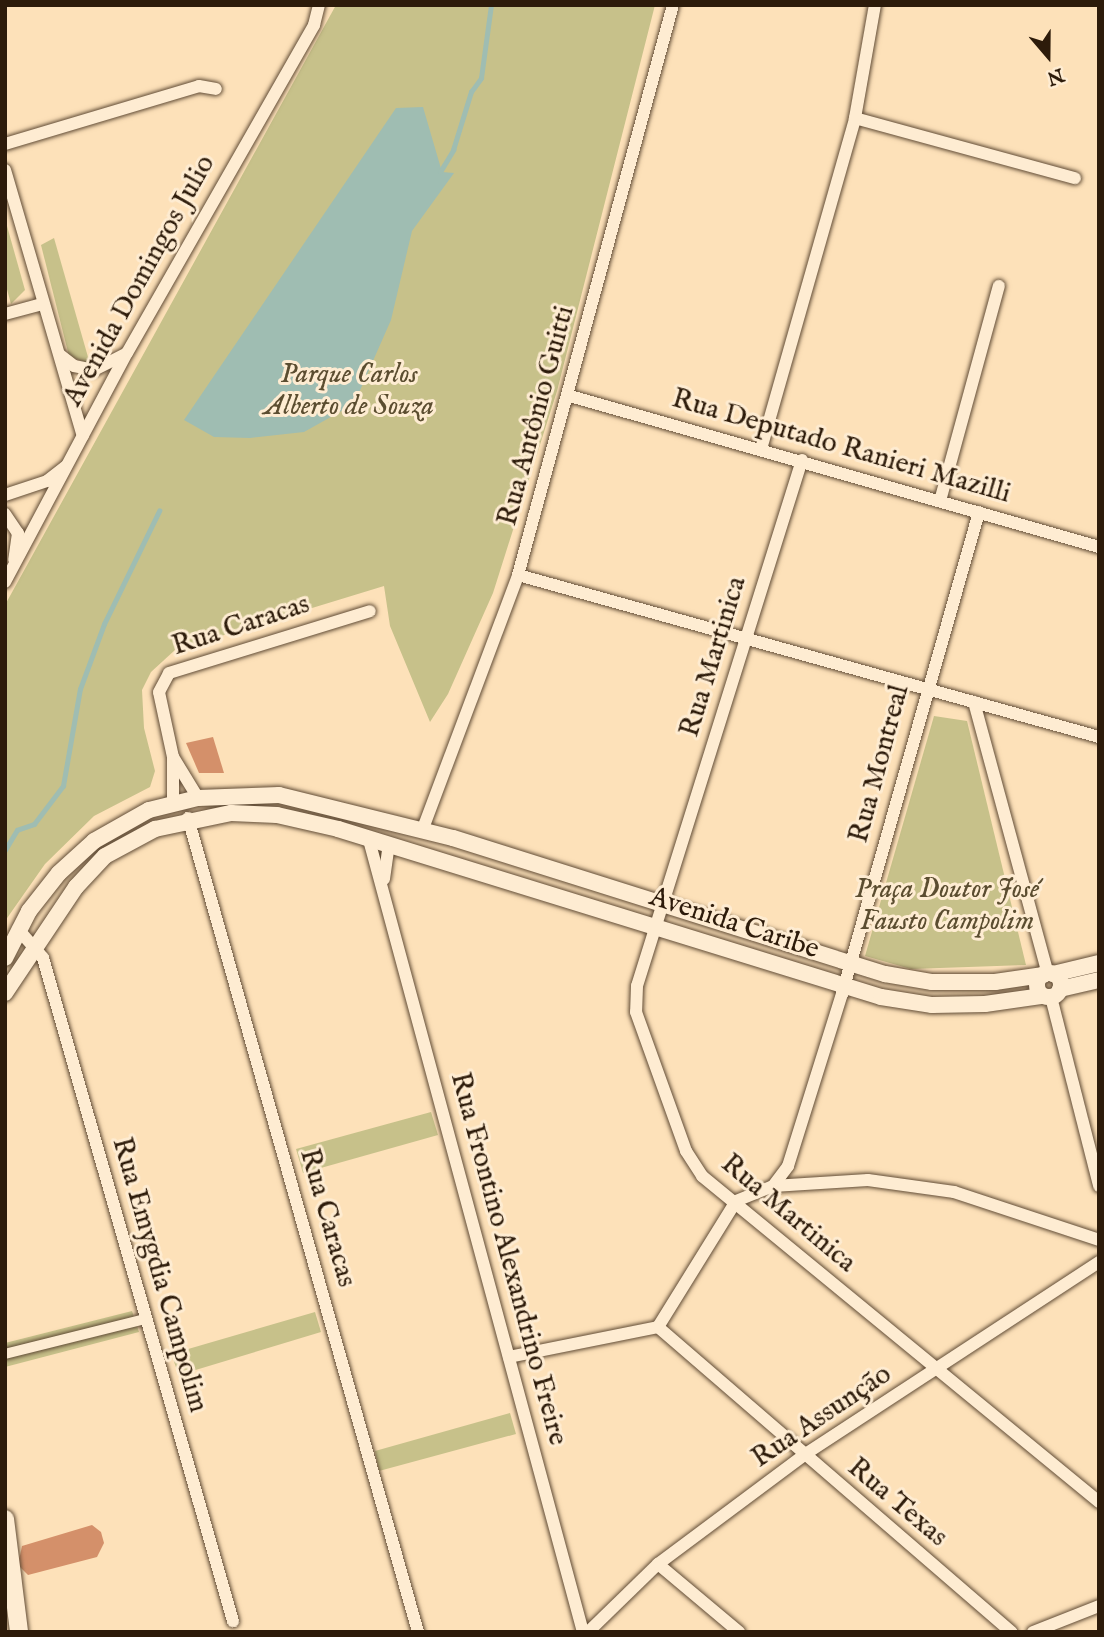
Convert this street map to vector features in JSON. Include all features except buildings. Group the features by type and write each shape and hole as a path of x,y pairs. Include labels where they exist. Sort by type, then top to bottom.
{"main road":[{"path":"5,1519 19,1632"}],"street":[{"name":"Avenida Domingos Julio","path":"8,578 127,353 314,25 319,5"},
{"name":"Rua Antônio Guitti","path":"423,831 518,575 570,396 673,5"},
{"path":"761,449 855,118 875,5"},
{"path":"5,144 199,86 216,89"},
{"path":"855,118 1075,178"},
{"path":"5,170 83,436"},
{"path":"940,500 999,286"},
{"path":"5,314 43,304"},
{"path":"59,354 74,366 94,370 127,353"},
{"name":"Rua Deputado Ranieri Mazilli","path":"570,396 802,460 1099,547"},
{"path":"5,495 47,481 73,458"},
{"name":"Rua Martinica","path":"802,460 637,986 636,1012 686,1152 702,1176 736,1200 937,1370 1099,1502"},
{"name":"Rua Montreal","path":"774,1186 788,1166 851,963 926,687 979,512"},
{"path":"5,514 18,533 8,578"},
{"path":"518,575 1099,737"},
{"name":"Rua Caracas","path":"173,805 173,757 159,692 169,673 370,611"},
{"path":"974,702 1050,984 1099,1186"},
{"name":"Rua Caracas","path":"173,757 198,798"},
{"name":"Avenida Caribe","path":"5,958 18,929 59,873 94,841 149,810 198,798 279,795 423,831 851,963 932,982 1050,984 1099,980"},
{"name":"Avenida Caribe","path":"5,993 35,943 105,856 155,829 188,818 231,813 277,815 389,845 844,986 932,1005 985,1004 1050,984 1099,963"},
{"name":"Rua Caracas","path":"188,818 418,1632"},
{"path":"389,845 390,832 399,825"},
{"path":"416,853 427,843 423,831"},
{"name":"Rua Frontino Alexandrino Freire","path":"369,840 585,1632"},
{"name":"Rua Frontino Alexandrino Freire","path":"385,898 383,872 389,845"},
{"path":"18,929 35,943"},
{"name":"Rua Emygdia Campolim","path":"35,943 44,958 233,1621"},
{"path":"509,1357 657,1327 736,1200 774,1186 868,1180 954,1192 1099,1242 1099,1252"},
{"name":"Rua Assunção","path":"585,1632 658,1564 804,1455 1099,1262"},
{"path":"5,1354 145,1319"},
{"name":"Rua Texas","path":"657,1327 1011,1632"},
{"path":"658,1564 739,1632"},
{"path":"1033,1632 1099,1606"}],"green space":[{"name":"Parque Carlos Alberto de Souza","path":"336,5 655,5 557,391 493,593 448,694 430,722 390,626 384,586 175,650 151,672 142,690 144,728 155,771 150,787 94,816 45,864 5,921 5,605"},
{"path":"5,219 25,290 11,304 5,282"},
{"path":"54,238 90,364 69,356 41,245"},
{"name":"Praça Doutor José Fausto Campolim","path":"934,716 967,721 1026,965 911,969 865,956"},
{"path":"431,1112 438,1135 303,1173 296,1149"},
{"path":"132,1311 139,1332 5,1367 5,1343"},
{"path":"315,1312 321,1332 179,1375 171,1354"},
{"path":"510,1413 516,1434 379,1471 375,1451"}],"water":[{"path":"423,107 442,172 454,173 412,231 391,320 354,404 304,432 250,438 214,437 184,420 396,108"}],"waterway":[{"path":"440,172 453,150 471,92 481,78 491,5"},
{"path":"5,850 17,830 34,824 63,786 80,689 104,624 159,511"}]}
